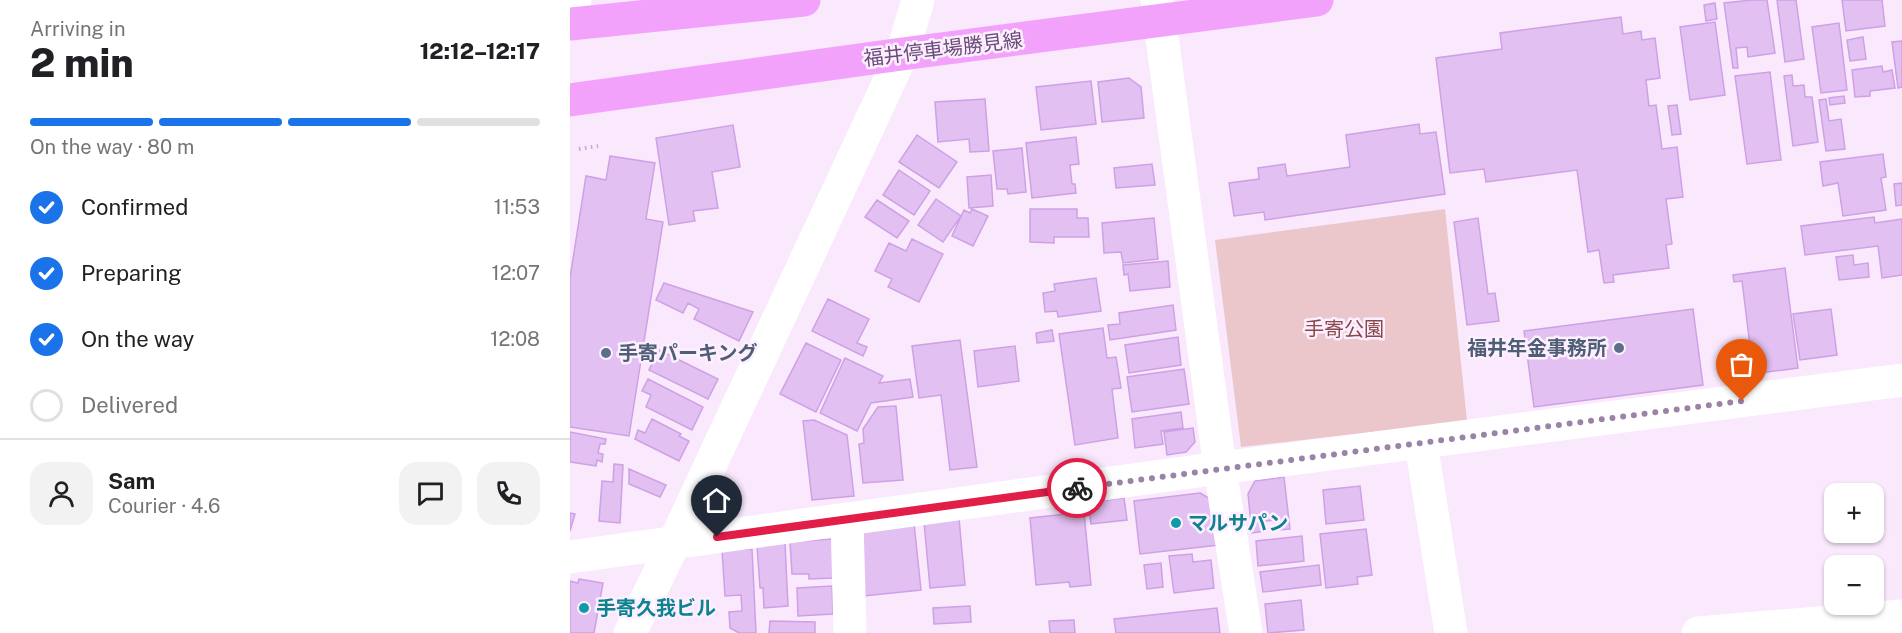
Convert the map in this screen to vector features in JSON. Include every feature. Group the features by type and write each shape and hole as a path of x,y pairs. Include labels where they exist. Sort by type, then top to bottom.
{"main road":[{"path":"570,24 804,0"},
{"name":"福井停車場勝見線","path":"570,99 902,54 1158,11 1317,0"}],"street":[{"path":"570,19 576,0"},
{"path":"630,633 902,54 918,0"},
{"path":"1158,11 1220,468 1246,633"},
{"path":"570,557 1220,468 1902,380"},
{"path":"1421,442 1451,633"},
{"path":"848,519 850,633"},
{"path":"1698,633 1902,616"}],"path":[{"path":"579,148 598,146"}],"green space":[{"name":"手寄公園","path":"1445,209 1467,421 1241,447 1215,240"}],"building":[{"path":"1767,0 1775,53 1748,57 1747,47 1736,48 1738,68 1733,68 1724,3"},
{"path":"1777,0 1796,0 1804,59 1785,62"},
{"path":"1842,0 1882,0 1885,26 1846,31"},
{"path":"1715,3 1717,19 1706,21 1704,5"},
{"path":"1621,17 1623,34 1641,31 1642,40 1655,38 1660,78 1646,80 1649,106 1656,105 1662,149 1677,147 1683,197 1666,199 1672,244 1666,245 1669,268 1613,275 1614,282 1604,283 1599,250 1588,252 1577,170 1486,182 1484,169 1450,173 1436,58 1502,49 1500,33"},
{"path":"1715,22 1725,95 1690,100 1680,27"},
{"path":"1839,23 1847,90 1821,93 1812,27"},
{"path":"1863,37 1866,59 1850,61 1847,40"},
{"path":"1902,41 1902,87 1898,88 1892,42"},
{"path":"1882,66 1883,72 1892,70 1895,88 1870,91 1870,96 1855,97 1852,70"},
{"path":"1770,72 1781,160 1747,164 1735,76"},
{"path":"1792,75 1793,86 1804,85 1805,97 1812,97 1818,142 1793,146 1784,76"},
{"path":"1129,78 1141,87 1144,118 1102,122 1098,82"},
{"path":"1091,81 1096,124 1041,130 1036,87"},
{"path":"1844,96 1845,103 1830,105 1829,98"},
{"path":"985,99 989,151 970,152 969,139 938,142 935,102"},
{"path":"1826,99 1829,121 1841,119 1845,149 1826,151 1819,100"},
{"path":"1677,105 1681,134 1672,135 1668,106"},
{"path":"1419,124 1420,134 1436,132 1445,194 1265,220 1264,212 1234,216 1229,183 1259,179 1258,168 1285,164 1287,176 1350,167 1346,135"},
{"path":"733,125 740,167 712,172 718,208 693,211 695,221 669,225 656,138"},
{"path":"917,135 957,162 939,188 899,162"},
{"path":"1076,137 1079,164 1070,165 1072,184 1075,184 1076,193 1032,198 1026,143"},
{"path":"1022,148 1026,192 1008,194 1007,189 997,189 993,151"},
{"path":"1883,154 1886,177 1881,178 1886,210 1843,216 1838,183 1823,186 1820,162"},
{"name":"手寄パーキング","path":"610,156 655,163 646,219 663,222 629,436 570,427 570,278 586,176 606,180"},
{"path":"1152,164 1155,185 1116,188 1114,168"},
{"path":"899,170 930,191 914,215 883,195"},
{"path":"991,175 993,206 969,208 967,177"},
{"path":"1902,183 1902,205 1896,206 1894,184"},
{"path":"936,199 961,216 943,242 918,225"},
{"path":"877,200 909,221 897,238 865,217"},
{"path":"972,209 988,216 973,246 952,236 964,210 970,213"},
{"path":"1030,209 1077,209 1077,218 1088,218 1089,237 1054,237 1054,243 1030,242"},
{"path":"1874,217 1875,223 1902,219 1902,275 1882,278 1878,246 1805,255 1801,226"},
{"path":"1154,218 1158,259 1123,263 1121,252 1104,253 1102,223"},
{"path":"1478,218 1488,294 1495,293 1499,321 1467,325 1454,222"},
{"path":"912,239 943,254 919,302 888,287 892,279 875,271 889,243 906,251"},
{"path":"1853,255 1854,265 1868,263 1869,277 1839,280 1836,257"},
{"path":"1168,261 1170,287 1130,291 1128,274 1124,275 1123,265"},
{"path":"1785,268 1798,368 1760,373 1758,361 1752,362 1742,281 1734,282 1733,275"},
{"path":"1096,278 1101,311 1058,317 1057,311 1045,312 1043,293 1055,291 1054,284"},
{"path":"664,283 753,312 739,341 694,319 699,309 688,303 683,313 656,300"},
{"path":"828,299 869,319 857,343 867,347 863,356 812,331"},
{"path":"1173,305 1176,330 1110,340 1108,325 1120,324 1119,313"},
{"path":"1693,309 1703,385 1534,407 1524,331"},
{"path":"1831,309 1837,355 1800,360 1793,314"},
{"path":"1103,328 1107,358 1116,357 1121,388 1112,389 1118,438 1075,445 1059,334"},
{"path":"1052,330 1054,341 1037,343 1036,333"},
{"path":"1178,337 1181,365 1129,373 1125,345"},
{"path":"960,340 977,467 950,470 941,395 919,398 912,346"},
{"path":"806,343 841,360 816,412 780,394"},
{"path":"1015,346 1019,381 978,387 974,351"},
{"path":"659,350 718,379 708,399 649,370"},
{"path":"845,358 883,376 879,383 910,379 913,397 871,403 857,431 820,413"},
{"path":"1184,369 1189,404 1132,412 1127,377"},
{"path":"648,379 703,407 692,430 646,407 651,395 642,391"},
{"path":"896,406 903,480 863,483 859,444 864,443 863,429 878,407"},
{"path":"1181,412 1183,428 1161,431 1163,444 1135,448 1132,419"},
{"path":"652,419 681,434 679,436 689,441 679,461 635,439 638,430 645,433"},
{"path":"814,420 847,435 854,496 812,500 803,421"},
{"path":"1193,428 1195,442 1186,452 1167,455 1164,432"},
{"path":"570,432 606,439 605,444 600,444 598,453 603,454 602,462 597,460 596,466 570,462"},
{"path":"614,464 623,465 620,523 599,521 602,481 613,482"},
{"path":"629,469 666,485 660,497 629,484"},
{"path":"1284,477 1290,529 1278,530 1277,520 1265,521 1266,531 1252,533 1248,494 1255,481"},
{"path":"1360,486 1364,520 1326,524 1323,490"},
{"name":"マルサパン","path":"1200,493 1214,501 1219,545 1140,554 1134,501"},
{"path":"1124,498 1127,520 1091,524 1088,502"},
{"path":"1084,512 1091,585 1070,587 1069,582 1036,585 1030,518"},
{"path":"570,513 575,514 570,531"},
{"path":"959,518 965,585 930,588 924,522"},
{"path":"914,523 921,590 864,596 858,529"},
{"path":"1366,529 1372,575 1357,577 1358,584 1326,588 1320,534"},
{"path":"1302,536 1304,561 1258,566 1256,541"},
{"path":"832,539 834,578 809,579 809,574 792,574 790,542"},
{"path":"785,543 788,606 764,608 757,545"},
{"path":"752,549 756,633 739,633 730,628 729,612 742,611 741,595 725,596 722,550"},
{"path":"1192,554 1193,562 1211,560 1214,588 1174,593 1169,556"},
{"path":"1161,563 1163,587 1147,589 1144,565"},
{"path":"1319,565 1321,585 1263,592 1260,572"},
{"name":"手寄久我ビル","path":"579,579 603,583 594,633 570,633 570,581 578,583"},
{"path":"832,586 833,614 798,616 797,588"},
{"path":"1301,600 1304,630 1268,633 1265,604"},
{"path":"970,606 971,622 934,624 933,608"},
{"path":"1217,608 1220,633 1116,633 1114,619"},
{"path":"1074,620 1075,633 1050,633 1049,621"},
{"path":"770,621 815,622 815,633 769,633"}],"way so far":[{"path":"1077,488 1742,401"}],"place":[{"name":"福井年金事務所","path":"1619,348"},
{"name":"手寄パーキング","path":"606,353"},
{"name":"マルサパン","path":"1176,523"},
{"name":"手寄久我ビル","path":"584,608"}],"route":[{"path":"717,537 1077,488"}]}
